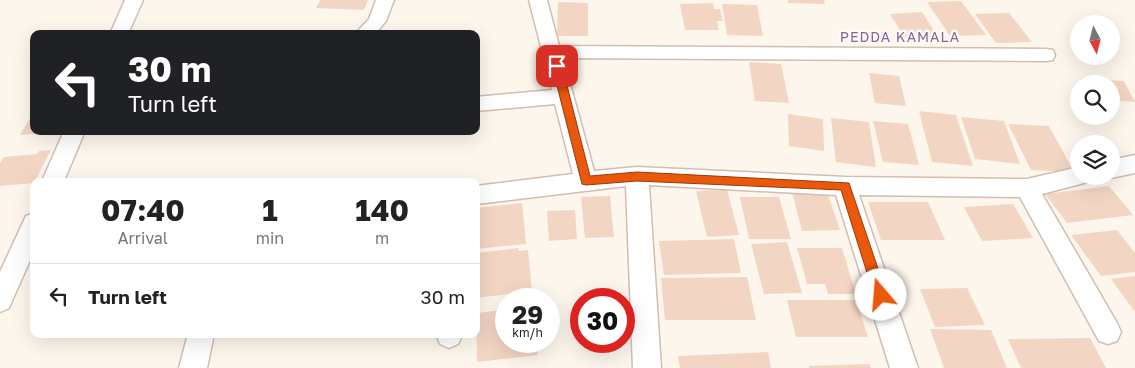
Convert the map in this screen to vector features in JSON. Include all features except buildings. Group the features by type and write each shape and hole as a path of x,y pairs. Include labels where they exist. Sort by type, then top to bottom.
{"street":[{"path":"121,30 134,0"},
{"path":"368,30 377,21 385,0"},
{"path":"538,0 586,181"},
{"path":"553,52 1046,55"},
{"path":"480,104 564,96"},
{"path":"53,178 73,135"},
{"path":"1120,168 1135,164"},
{"path":"637,176 647,368"},
{"path":"480,194 637,176 845,186 1027,188 1070,178"},
{"path":"845,186 904,368"},
{"path":"1027,188 1108,332"},
{"path":"0,300 25,262 30,240"},
{"path":"193,368 200,338"}],"district":[{"name":"PEDDA KAMALA","path":"900,36"}],"route":[{"path":"557,66 586,181 637,176 845,186 881,295"}]}
